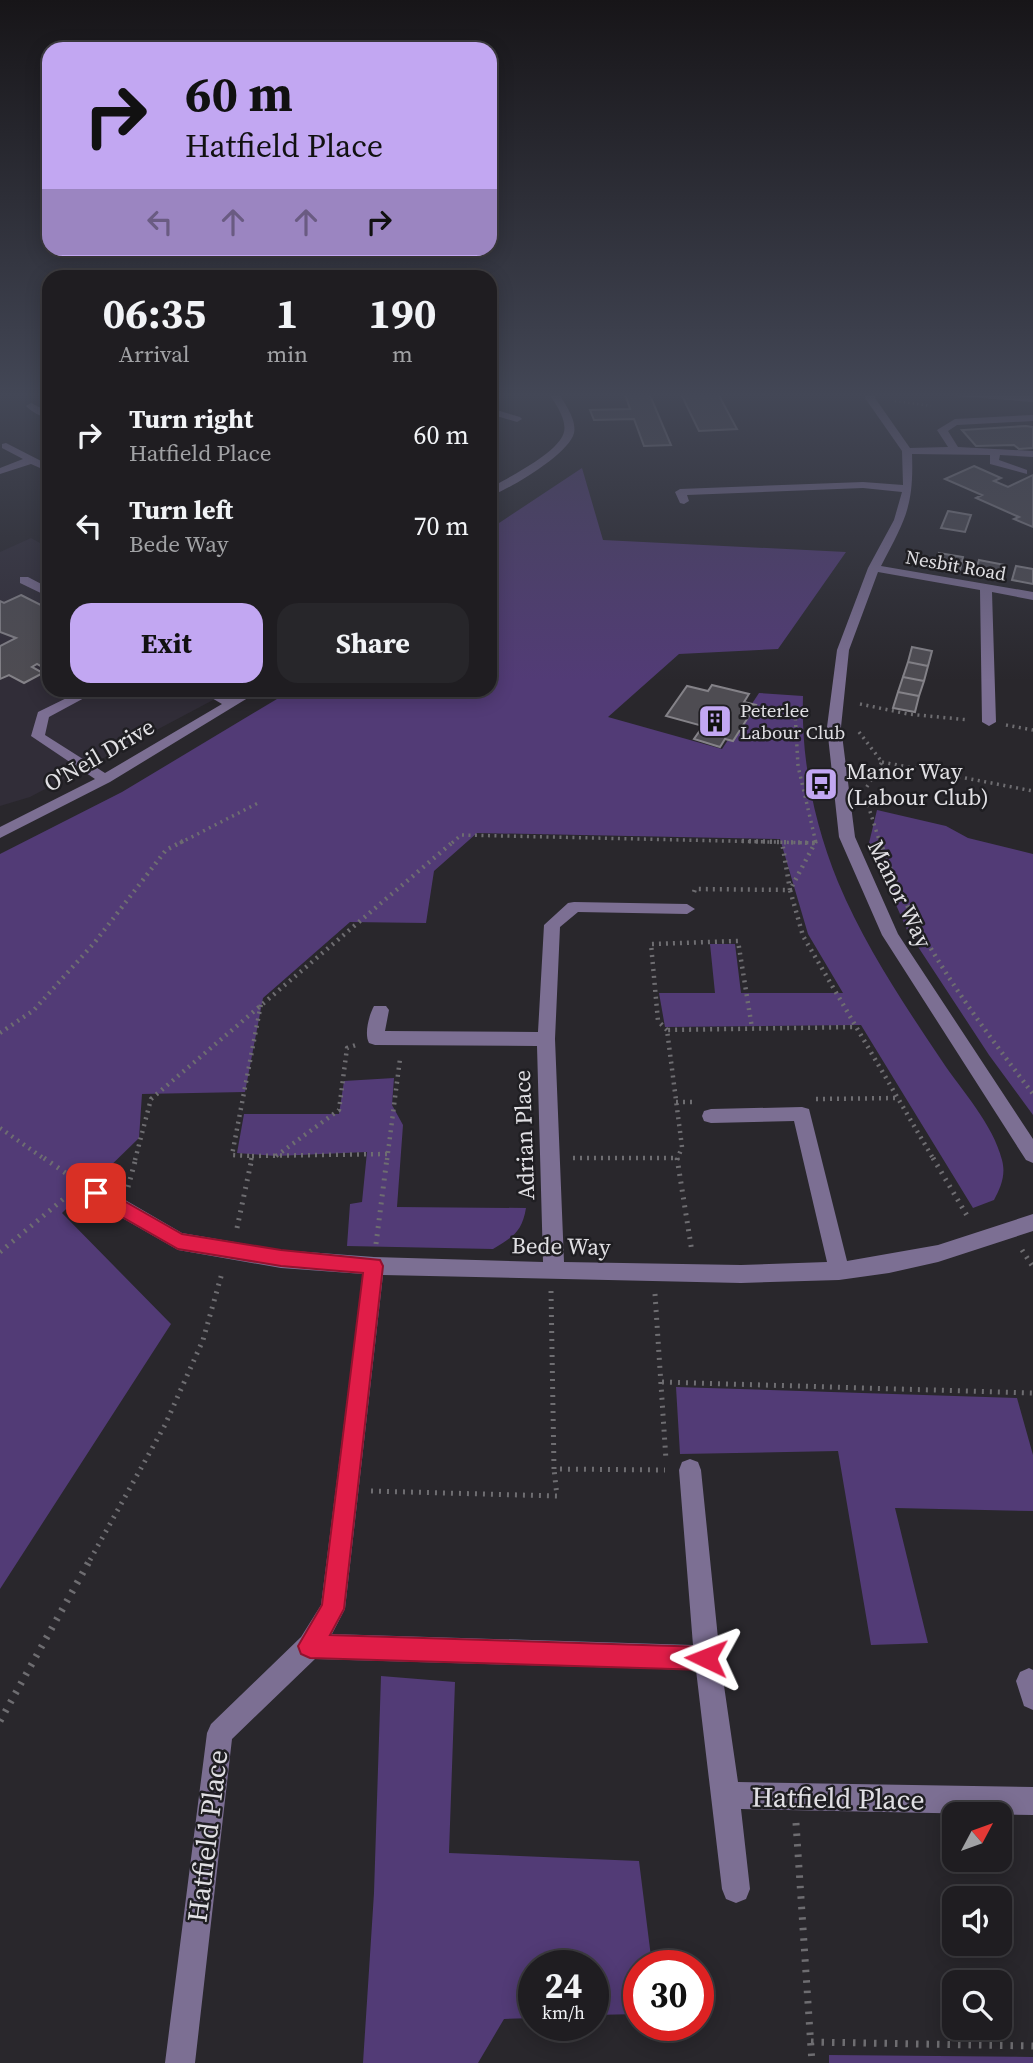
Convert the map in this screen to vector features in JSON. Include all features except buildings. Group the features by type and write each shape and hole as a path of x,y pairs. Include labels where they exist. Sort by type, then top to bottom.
{"street":[{"path":"684,501 680,492 777,488"},
{"path":"900,488 908,489"},
{"name":"Manor Way","path":"908,489 900,520 874,568 843,650 834,727 847,837 890,935 1033,1155"},
{"name":"Nesbit Road","path":"874,568 1033,596"},
{"path":"24,580 42,589"},
{"path":"986,588 989,722"},
{"path":"78,697 43,715 38,736 105,779"},
{"path":"218,697 232,704"},
{"name":"O'Neil Drive","path":"0,833 105,779 243,697"},
{"name":"Adrian Place","path":"552,1271 546,1039 552,925 574,907 687,909"},
{"path":"375,1038 380,1010"},
{"name":"Adrian Place","path":"375,1038 546,1039"},
{"path":"711,1116 803,1114 839,1271"},
{"name":"Bede Way","path":"96,1193 178,1241 228,1251 373,1266 654,1273 839,1271 863,1269 965,1248 1033,1222"},
{"name":"Hatfield Place","path":"180,2063 219,1733 310,1646 333,1609 373,1266"},
{"name":"Hatfield Place","path":"678,1470 726,1795 736,1889"},
{"path":"310,1646 706,1658"},
{"name":"Hatfield Place","path":"726,1795 1033,1801"}],"path":[{"path":"855,696 860,704 908,714 989,722 1033,730"},
{"path":"855,708 860,704"},
{"path":"790,890 816,843 798,766 795,712"},
{"path":"857,721 859,734 883,762 1033,791"},
{"path":"883,762 865,791 890,870 919,930 966,1002 1033,1094"},
{"path":"0,1033 34,1010 95,942 166,850 260,802"},
{"path":"122,1208 150,1099 461,835 816,843"},
{"path":"782,842 790,890 803,936 982,1241"},
{"path":"694,942 687,909 695,889 790,890"},
{"path":"667,1030 658,1021 651,944 738,941 752,1028"},
{"path":"261,1004 232,1155 388,1154"},
{"path":"276,1156 339,1110 347,1048 375,1038"},
{"path":"373,1266 403,1038"},
{"path":"0,1128 81,1184 0,1252"},
{"path":"0,1721 165,1425 203,1340 228,1251 236,1236 252,1156"},
{"path":"549,1158 677,1158"},
{"path":"347,1490 557,1496 554,1469 552,1271"},
{"path":"554,1469 678,1470 662,1382 654,1273"},
{"path":"662,1382 1033,1393"},
{"path":"794,1797 812,2063"},
{"path":"811,2042 1033,2046"}],"shaded area":[{"path":"551,488 588,488 603,540 846,552 778,649 679,654 608,717 722,749 759,693 803,696 804,744 811,791 822,837 838,882 860,929 886,974 992,1134 1003,1165 1002,1181 997,1195 994,1200 973,1208 861,1025 665,1027 659,993 715,993 710,944 735,944 741,993 843,993 808,934 780,839 477,833 434,871 426,923 350,922 263,998 245,1092 142,1094 139,1138 62,1213 171,1324 0,1589 0,854 122,792 280,697 497,697 497,524"},
{"path":"31,538 42,544 42,697 219,697 30,797 0,806 0,552"},
{"path":"877,810 946,826 968,838 1033,854 1033,1115 989,1055 907,930 869,843"},
{"path":"394,1078 392,1105 403,1125 397,1207 526,1208 516,1233 506,1241 493,1249 347,1246 350,1204 362,1202 367,1152 276,1156 237,1153 244,1114 339,1114 344,1081"},
{"path":"676,1387 1017,1398 1033,1455 1033,1511 895,1508 928,1643 871,1645 838,1451 680,1454"},
{"path":"381,1676 455,1682 449,1853 639,1861 650,1950 623,1950 623,2014 609,2015 609,1950 518,1950 518,2019 504,2019 478,2063 363,2063 374,1893"},
{"path":"829,2055 1033,2057 1033,2063 829,2063"}],"place":[{"name":"Peterlee Labour Club","path":"715,721"},
{"name":"Manor Way (Labour Club)","path":"821,784"}],"route":[{"path":"96,1193 178,1241 281,1258 373,1266 333,1609 310,1646 706,1658"}]}
